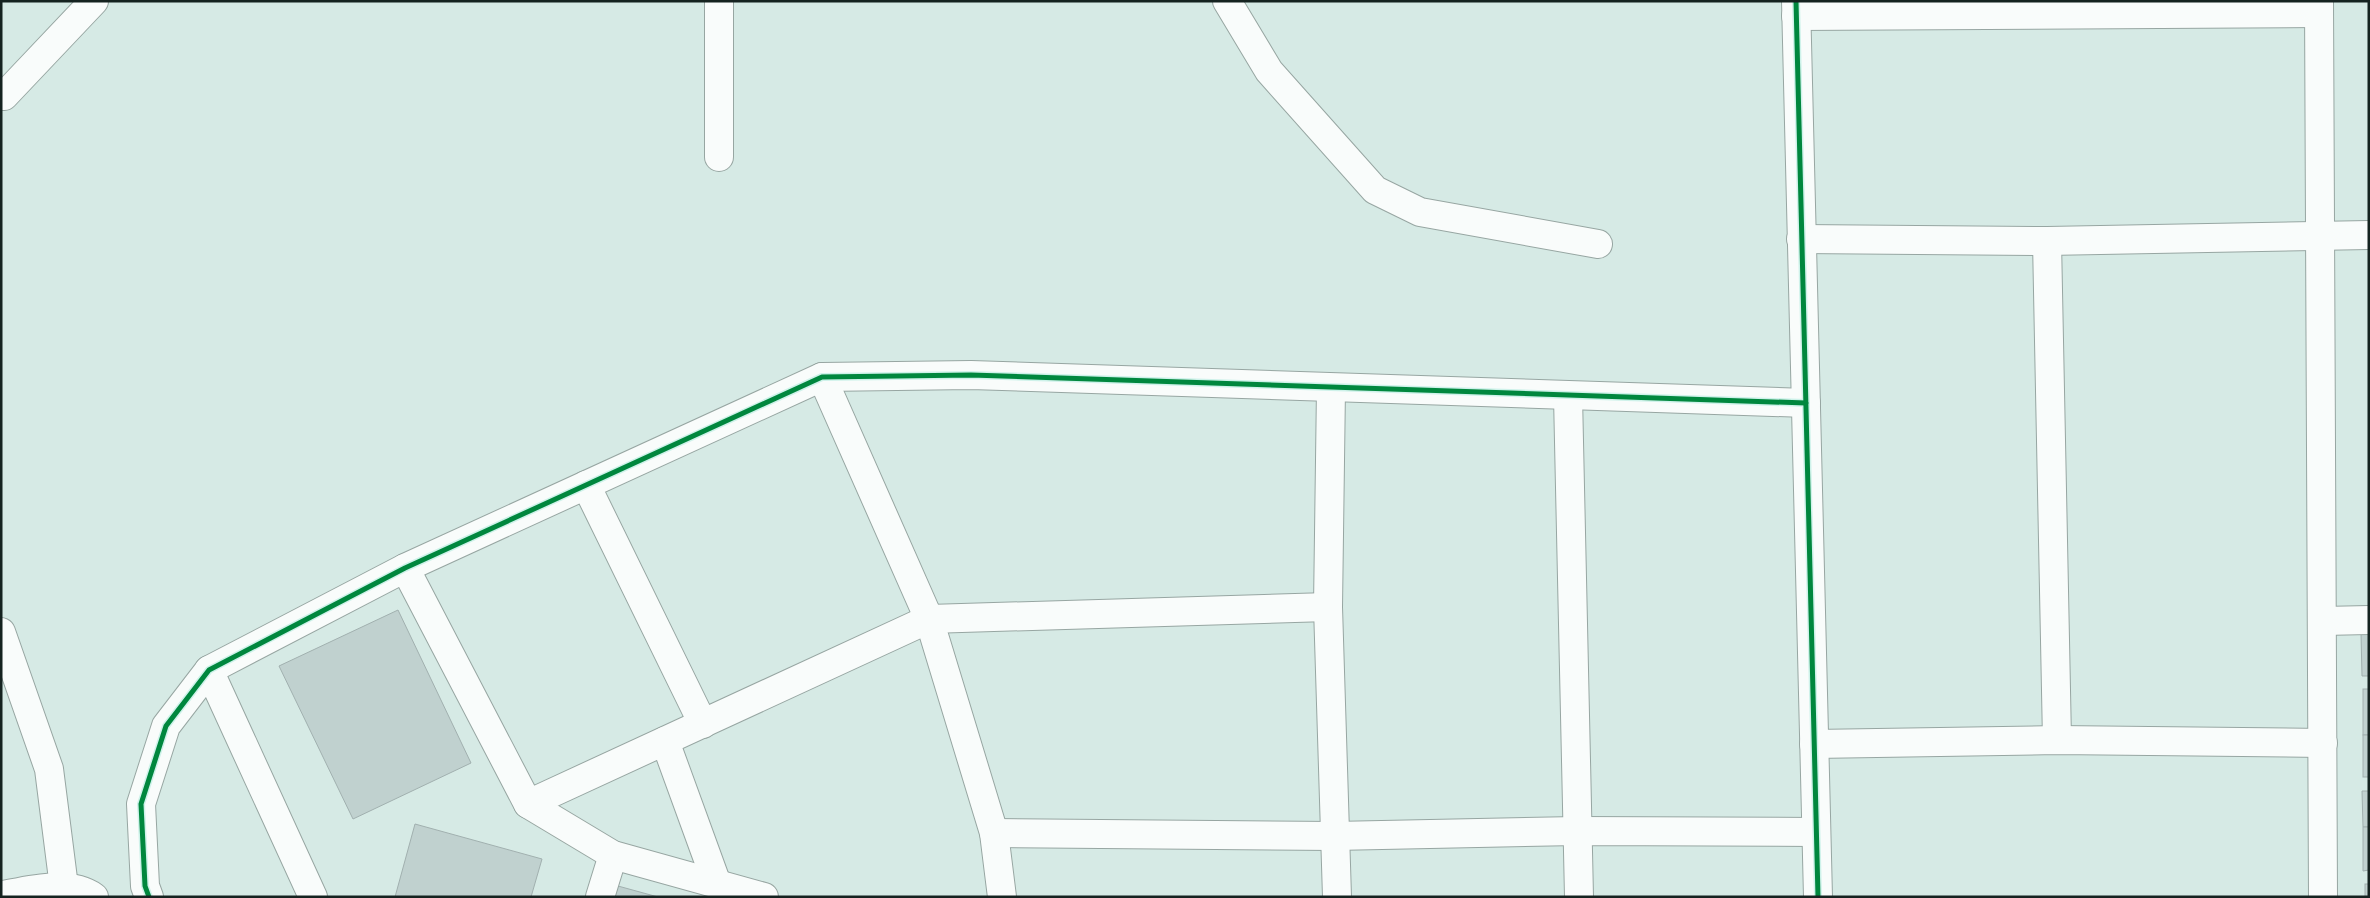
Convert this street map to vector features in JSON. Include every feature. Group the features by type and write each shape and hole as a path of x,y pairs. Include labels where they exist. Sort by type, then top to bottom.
{"street":[{"path":"4,96 94,1"},
{"path":"719,1 719,157"},
{"path":"1227,1 1269,71 1375,190 1420,212 1598,244"},
{"path":"1818,897 1796,8 2319,7 2324,897"},
{"path":"1802,239 2047,241 2369,235"},
{"path":"2047,241 2058,740"},
{"path":"144,893 142,804 166,726 209,670 405,568 822,376 972,375 1806,403"},
{"path":"822,376 929,619 994,833 1002,897"},
{"path":"1331,388 1328,607 1337,897"},
{"path":"1568,396 1579,897"},
{"path":"586,485 703,724"},
{"path":"405,568 528,804 613,855 764,897"},
{"path":"528,804 929,619 1328,607"},
{"path":"2323,621 2369,620"},
{"path":"1,632 49,769 64,887"},
{"path":"209,670 313,897"},
{"path":"1814,744 2058,740 2323,743"},
{"path":"665,741 717,884"},
{"path":"994,833 1334,836 1577,831 1816,832"},
{"path":"600,897 613,855"},
{"path":"1,895 64,887 85,890 94,897"}],"building":[{"path":"398,610 471,763 353,819 279,666"},
{"path":"2361,634 2369,634 2369,676 2362,676"},
{"path":"2363,689 2369,689 2369,735 2363,735"},
{"path":"2363,735 2369,735 2369,777 2363,777"},
{"path":"2362,791 2369,791 2369,827 2363,827"},
{"path":"415,824 542,859 531,897 395,897"},
{"path":"2363,827 2369,827 2369,870 2363,871"},
{"path":"2365,884 2369,884 2369,897 2365,897"},
{"path":"618,886 658,897 615,897"}],"cycle path":[{"path":"1796,1 1818,897"},
{"path":"149,897 145,886 141,804 166,726 209,670 405,568 822,377 971,375 1806,403"}]}
